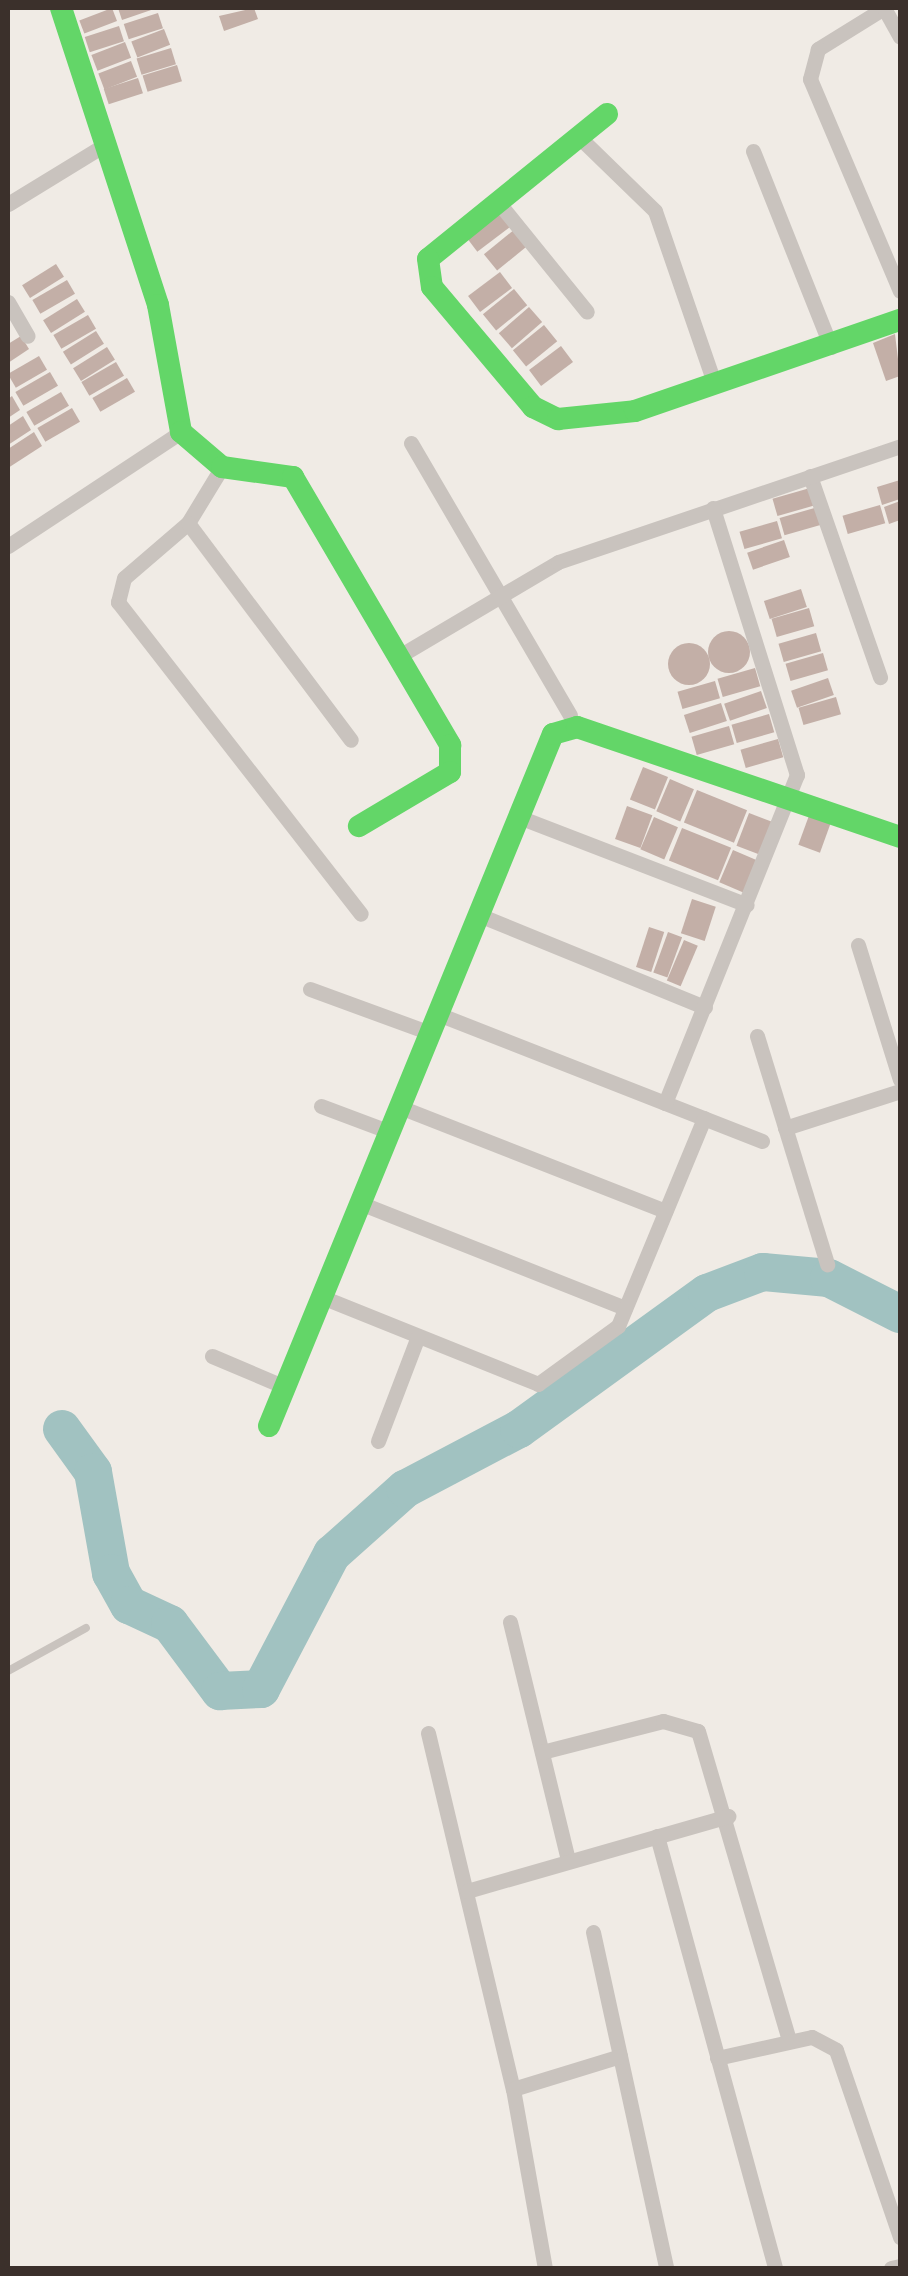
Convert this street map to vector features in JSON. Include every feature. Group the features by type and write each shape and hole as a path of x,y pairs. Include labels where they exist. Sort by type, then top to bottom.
{"street":[{"path":"61,8 101,147 158,305 182,432 222,467 293,477 401,655 456,761 442,780 359,826"},
{"path":"900,38 884,8 809,62 900,292"},
{"path":"607,114 428,259 425,272 533,407 585,420 635,411 831,347 900,320"},
{"path":"579,136 638,194 663,235 716,385"},
{"path":"8,204 101,147"},
{"path":"754,151 831,347"},
{"path":"498,202 587,312"},
{"path":"8,302 28,336"},
{"path":"8,546 182,432"},
{"path":"411,444 570,715"},
{"path":"401,655 499,594 599,545 900,446"},
{"path":"222,467 188,523 124,578 118,602 360,914"},
{"path":"810,476 880,677"},
{"path":"666,1103 797,776 714,508"},
{"path":"188,523 351,740"},
{"path":"269,1426 553,734 576,727 900,837"},
{"path":"519,818 747,905"},
{"path":"479,914 705,1007"},
{"path":"858,945 900,1080"},
{"path":"310,989 434,1024 666,1103 762,1141"},
{"path":"758,1036 827,1264"},
{"path":"785,1128 900,1091"},
{"path":"320,1106 390,1132"},
{"path":"400,1107 665,1211"},
{"path":"322,1297 538,1384 618,1326 704,1118"},
{"path":"360,1203 625,1308"},
{"path":"378,1441 418,1336"},
{"path":"212,1356 285,1387"},
{"path":"510,1622 568,1860"},
{"path":"542,1752 663,1720 690,1724 728,1816 788,2041"},
{"path":"428,1732 513,2088 545,2268"},
{"path":"466,1891 728,1816"},
{"path":"657,1836 775,2268"},
{"path":"593,1932 666,2268"},
{"path":"717,2058 788,2041 821,2038 845,2064 900,2237"},
{"path":"513,2088 620,2056"},
{"path":"891,2268 900,2266"}],"lane":[{"path":"8,1670 86,1628"}],"building":[{"path":"112,8 117,21 84,34 79,21"},
{"path":"118,8 157,8 122,20"},
{"path":"254,8 258,19 224,31 219,16"},
{"path":"158,13 163,28 129,39 124,24"},
{"path":"119,26 124,41 90,52 85,37"},
{"path":"164,29 170,45 137,57 131,42"},
{"path":"125,42 131,58 97,71 91,55"},
{"path":"171,48 176,64 142,75 137,59"},
{"path":"131,61 137,77 104,89 98,74"},
{"path":"177,65 182,81 148,92 143,76"},
{"path":"138,78 143,93 109,104 104,89"},
{"path":"498,211 510,227 477,252 465,236"},
{"path":"515,229 528,245 497,270 484,254"},
{"path":"56,264 64,277 30,298 22,285"},
{"path":"500,272 512,288 480,312 468,296"},
{"path":"67,280 75,294 40,314 32,300"},
{"path":"514,289 527,305 496,330 483,314"},
{"path":"77,299 85,312 51,333 43,320"},
{"path":"529,307 542,322 512,348 499,333"},
{"path":"88,315 96,329 61,349 53,335"},
{"path":"544,325 557,341 526,366 513,350"},
{"path":"96,331 104,344 71,364 63,352"},
{"path":"895,334 900,376 886,381 873,343"},
{"path":"21,336 29,349 8,363 8,344"},
{"path":"561,346 573,362 541,386 529,370"},
{"path":"107,347 115,360 81,381 73,368"},
{"path":"39,356 47,370 16,388 8,374"},
{"path":"116,362 124,376 89,396 81,382"},
{"path":"50,372 58,386 23,406 15,392"},
{"path":"127,378 135,392 100,412 92,398"},
{"path":"61,392 69,406 34,426 26,412"},
{"path":"12,396 20,410 8,418 8,399"},
{"path":"72,408 80,422 45,442 37,428"},
{"path":"23,416 31,430 8,445 8,426"},
{"path":"34,432 42,446 8,468 8,449"},
{"path":"900,480 900,499 882,505 877,487"},
{"path":"810,488 815,505 777,516 773,499"},
{"path":"900,501 900,520 889,524 884,507"},
{"path":"880,505 885,523 848,534 843,516"},
{"path":"818,507 823,524 785,535 780,518"},
{"path":"777,521 782,538 744,549 740,532"},
{"path":"784,540 790,557 753,570 747,553"},
{"path":"801,589 807,607 770,619 764,601"},
{"path":"809,608 814,626 777,637 772,619"},
{"path":"729,631 744,637 750,652 744,667 729,673 714,667 708,652 714,637"},
{"path":"816,633 821,651 784,662 779,644"},
{"path":"689,643 704,649 710,664 704,679 689,685 674,679 668,664 674,649"},
{"path":"823,653 828,670 790,681 786,664"},
{"path":"755,668 760,686 723,697 718,679"},
{"path":"828,678 834,695 797,708 791,691"},
{"path":"715,681 720,698 682,709 678,692"},
{"path":"761,691 767,708 730,721 724,704"},
{"path":"836,697 841,714 803,725 799,708"},
{"path":"721,703 727,721 690,733 684,715"},
{"path":"769,714 774,732 737,743 732,725"},
{"path":"729,726 734,744 697,755 692,737"},
{"path":"778,739 783,757 746,768 741,750"},
{"path":"643,767 668,777 655,810 630,799"},
{"path":"670,779 694,789 680,821 656,811"},
{"path":"697,790 747,810 734,843 684,822"},
{"path":"627,806 652,815 640,848 615,839"},
{"path":"811,810 833,818 820,853 798,845"},
{"path":"749,813 773,822 761,855 736,846"},
{"path":"654,817 678,827 664,859 640,849"},
{"path":"682,828 731,848 718,880 669,860"},
{"path":"733,850 757,860 743,892 719,882"},
{"path":"692,899 716,907 705,941 681,933"},
{"path":"649,927 664,932 651,972 636,967"},
{"path":"668,932 682,937 667,978 653,972"},
{"path":"684,940 698,946 681,986 667,981"}],"waterway":[{"path":"62,1429 93,1472 111,1573 129,1605 170,1624 220,1691 261,1689 332,1554 405,1489 519,1429 707,1293 763,1272 829,1278 900,1314"}],"traffic: fast":[{"path":"61,8 158,305 181,432 222,467 293,477 450,745 450,772 359,826"},
{"path":"607,114 428,259 432,287 533,407 558,419 635,411 900,320"},
{"path":"269,1426 553,734 577,727 900,837"}]}
